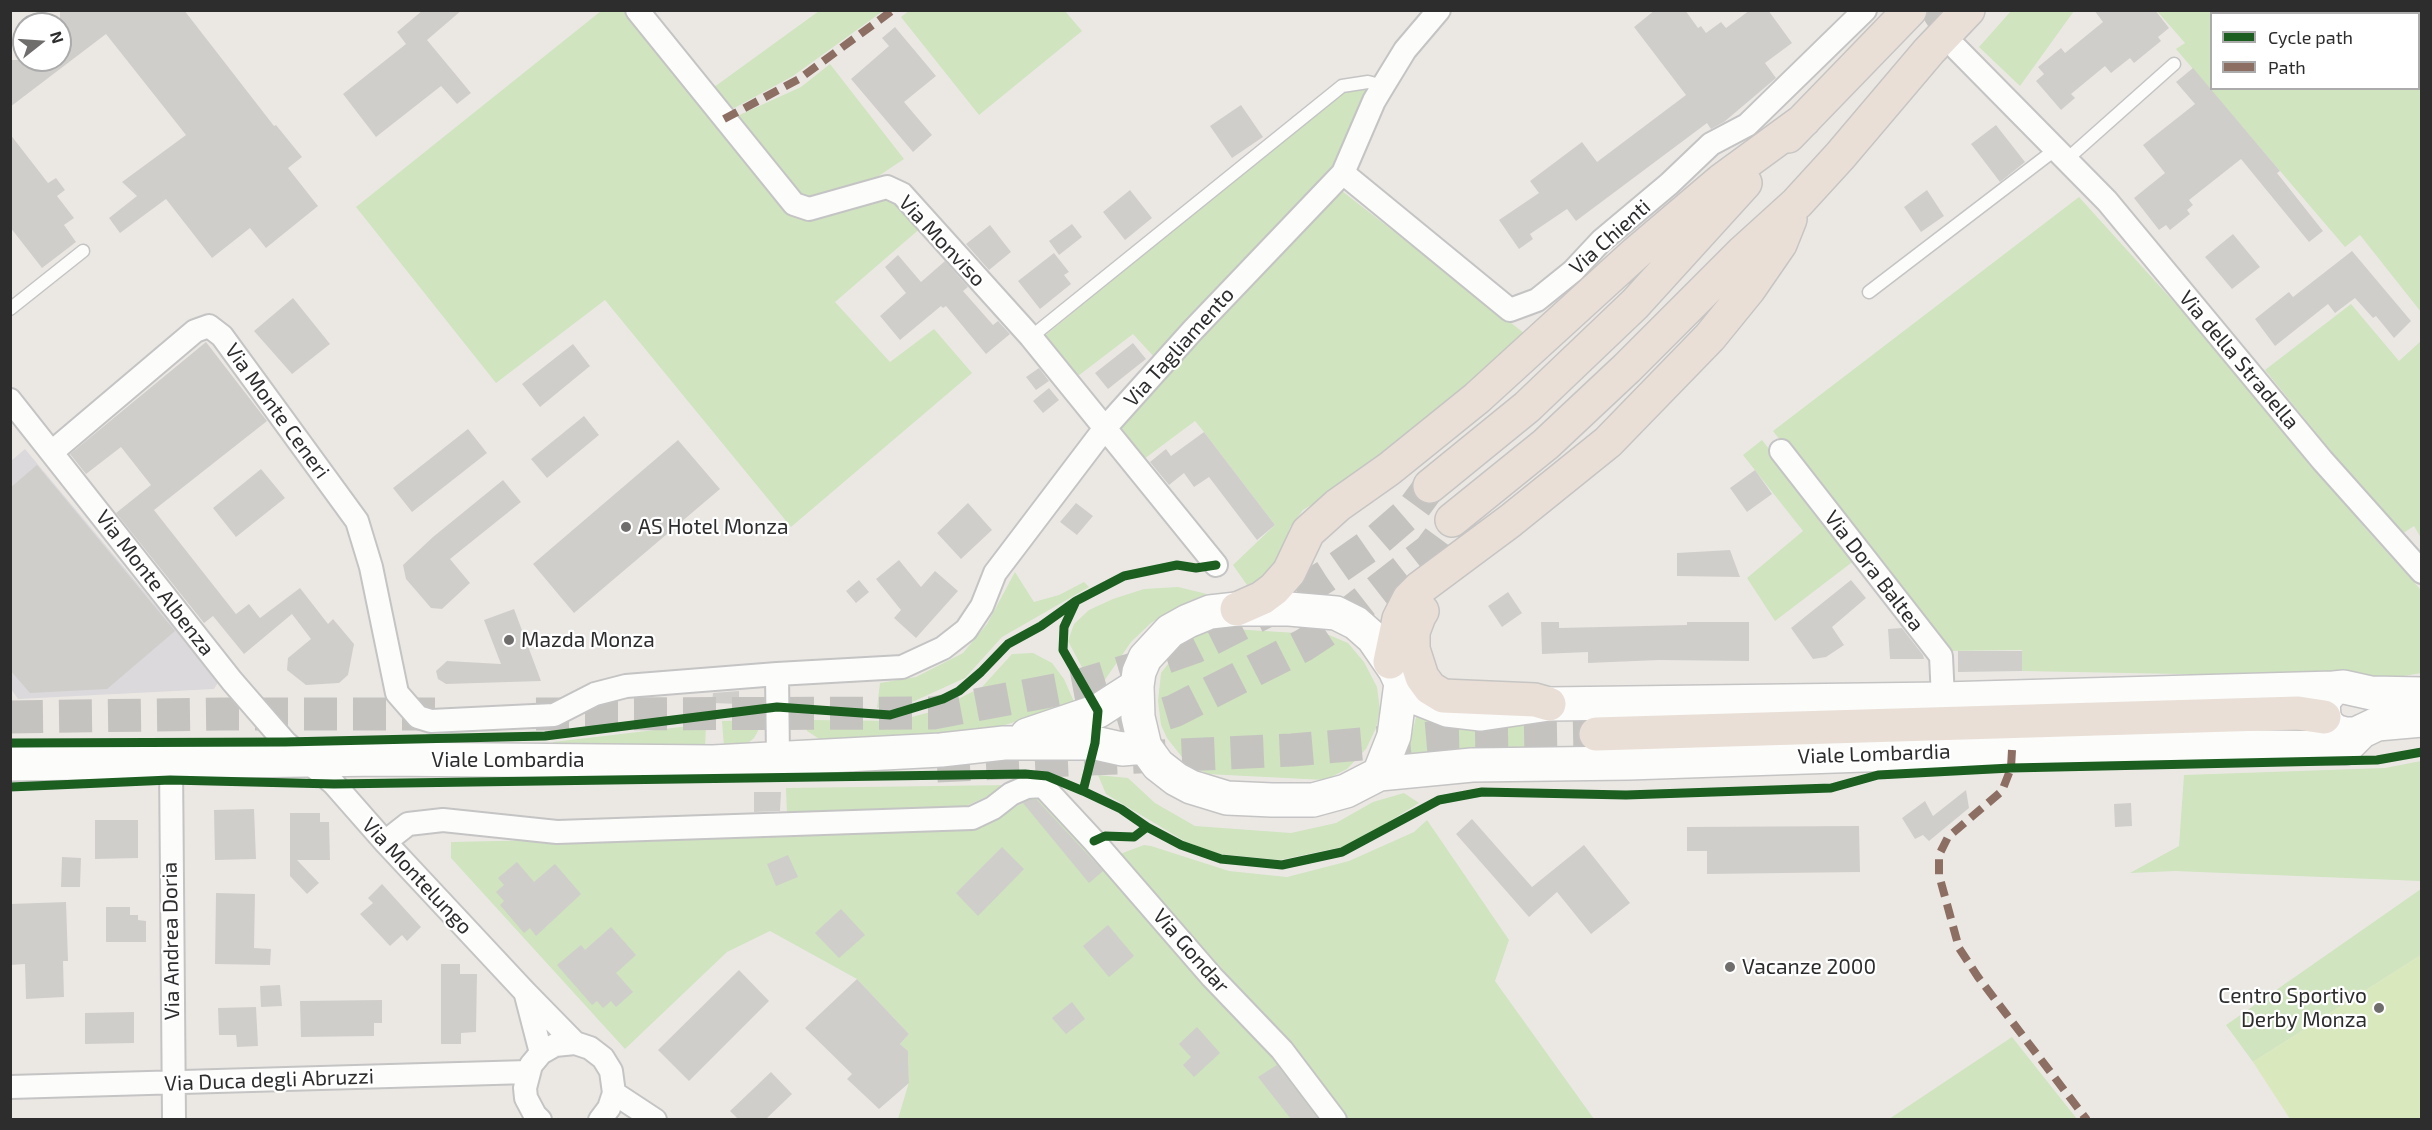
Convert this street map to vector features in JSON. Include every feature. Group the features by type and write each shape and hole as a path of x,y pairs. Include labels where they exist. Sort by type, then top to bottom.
{"highway":[{"path":"1430,486 1527,407 1635,304 1804,120 1910,10"},
{"path":"1452,520 1546,444 1627,368 1743,252 1797,203 1929,51 1968,10"},
{"path":"1237,609 1262,598 1274,589 1289,572 1308,532 1338,505 1389,469 1477,398 1636,254 1705,195 1804,120"},
{"path":"1550,704 1535,700 1443,696 1430,688 1422,677 1413,649 1413,632 1419,616 1429,603 1539,522 1608,442 1710,337 1749,289 1780,244 1797,203"},
{"path":"1395,673 1399,620 1409,599 1420,588 1510,521 1608,442"},
{"path":"1596,734 2298,713 2329,703"}],"main road":[{"path":"1395,673 1394,736 1380,774 1346,791 1313,800 1227,798 1191,787 1158,765 1146,747 1138,717 1137,686 1139,672 1145,658 1170,631 1188,621 1210,612 1237,609 1289,609 1336,613 1356,623 1373,638 1395,673 1417,698 1447,711 1481,714 1550,704 1943,699 2329,703 2344,687 2371,693 2421,694"},
{"name":"Viale Lombardia","path":"1004,743 1098,711 1137,686"},
{"name":"Viale Lombardia","path":"2329,703 2328,725 2335,731 2345,734 2356,734 2377,724 2421,720"},
{"name":"Viale Lombardia","path":"1380,774 1472,765 1629,763 2012,750 2182,746 2345,748 2362,731"},
{"name":"Viale Lombardia","path":"10,764 306,760 713,762 941,750 1004,743 1095,744 1122,749 1146,747"}],"street":[{"name":"Via Monviso","path":"636,10 794,204 809,208 887,186 902,194 1031,337 1216,565"},
{"name":"Via Tagliamento","path":"902,667 944,648 966,630 982,606 995,573 1106,428 1193,330 1343,173 1374,101 1405,50 1439,10"},
{"name":"Via Chienti","path":"1343,173 1510,310 1537,300 1573,271 1601,241 1669,184 1711,144 1747,125 1865,10"},
{"name":"Via della Stradella","path":"1957,49 2107,201 2322,460 2421,572"},
{"name":"Via Monte Ceneri","path":"51,452 195,331 209,326 222,336 357,520 372,567 397,693"},
{"name":"Via Monte Albenza","path":"10,400 232,681 285,742 306,760"},
{"name":"Via Dora Baltea","path":"1781,452 1941,656 1943,699"},
{"name":"Viale Lombardia","path":"397,693 418,717 431,721 554,715 595,694 626,686 902,667"},
{"path":"777,674 778,758"},
{"name":"Via Montelungo","path":"306,760 334,784 384,842 575,1043 590,1048 603,1058 611,1071 614,1093"},
{"name":"Via Andrea Doria","path":"171,762 174,1119"},
{"name":"Via Gondar","path":"384,842 408,825 443,820 557,832 972,818 993,808 1011,794 1027,787 1042,786 1121,872 1212,977 1282,1050 1335,1119"},
{"name":"Via Montelungo","path":"526,993 541,1053"},
{"path":"540,1119 535,1115 526,1098 528,1072 541,1053 555,1045 575,1043"},
{"name":"Via Duca degli Abruzzi","path":"10,1088 528,1072"},
{"path":"600,1119 609,1108 614,1093 655,1119"}],"lane":[{"path":"1869,292 2061,154 2174,64"},
{"path":"1031,337 1342,86 1368,82 1383,86"},
{"path":"10,309 83,251"}],"shaded area":[{"path":"25,449 219,681 214,689 18,699 11,689 11,461"}],"green space":[{"path":"910,10 1065,11 1082,31 979,115 901,17"},
{"path":"601,11 627,11 789,209 888,194 923,226 835,302 890,362 934,329 972,373 791,527 605,300 496,383 356,207"},
{"path":"819,11 883,11 793,76 727,112 710,90"},
{"path":"2011,11 2074,11 2020,86 1979,47"},
{"path":"2157,11 2404,12 2210,12 2210,89 2176,49 2185,43"},
{"path":"2420,31 2422,34 2421,312 2360,235 2345,247 2211,90 2420,90"},
{"path":"830,64 904,159 871,181 811,199 798,194 733,118 801,87"},
{"path":"1363,89 1371,91 1340,163 1156,359 1133,334 1074,379 1042,338 1341,93"},
{"path":"1342,191 1529,337 1466,392 1332,492 1303,510 1290,527 1278,563 1267,577 1247,585 1233,565 1275,525 1204,432 1195,421 1144,459 1121,427 1122,423 1198,340"},
{"path":"2079,197 2193,323 2365,528 2421,590 2421,673 2393,678 2022,671 2022,650 1942,651 1773,431"},
{"path":"2351,304 2399,361 2421,341 2421,538 2414,526 2402,534 2373,503 2265,370"},
{"path":"1762,440 1855,560 1775,621 1747,578 1803,531 1743,455"},
{"path":"1015,572 1034,602 1059,595 1084,582 1089,587 1002,637 965,678 910,703 877,708 880,683 916,677 963,653 987,624"},
{"path":"1178,587 1207,594 1185,603 1151,623 1131,642 1102,684 1094,690 1068,641 1074,624 1089,610 1113,599 1144,589"},
{"path":"1216,628 1329,635 1348,643 1364,662 1377,687 1380,710 1376,728 1366,749 1347,769 1325,780 1207,774 1185,761 1167,738 1161,725 1158,701 1161,673 1175,655 1197,634"},
{"path":"1033,653 1052,663 1064,679 1075,704 978,733 827,744 807,731 808,720 897,721 934,711 982,687 1012,654"},
{"path":"1418,709 1524,722 1525,749 1419,752 1407,755"},
{"path":"757,720 758,731 746,745 724,747 722,721"},
{"path":"706,724 705,749 553,750 553,742"},
{"path":"2421,761 2421,881 2175,871 2130,873 2179,846 2184,775 2385,768"},
{"path":"1098,775 1128,778 1155,803 1195,826 1291,833 1336,823 1373,802 1404,793 1419,803 1364,837 1342,847 1280,860 1219,854 1186,842 1106,794"},
{"path":"1012,785 964,807 787,816 786,788"},
{"path":"1040,789 1276,1056 1325,1119 898,1119 909,1082 908,1051 900,1044 909,1034 857,979 770,931 727,952 625,1049 451,858 451,842 976,827 1023,803"},
{"path":"1427,820 1509,940 1495,981 1594,1119 1348,1119 1296,1052 1120,854 1144,845 1229,871 1287,877 1349,861 1414,832"},
{"path":"2421,889 2421,955 2253,1062 2226,1025"},
{"name":"Centro Sportivo Derby Monza","path":"2421,955 2421,1119 2290,1119 2253,1062"},
{"path":"2012,1037 2077,1119 1889,1119"}],"building":[{"path":"60,10 184,10 274,126 276,125 302,157 288,168 318,206 266,248 250,228 212,258 166,199 120,233 109,218 137,196 122,182 186,135 106,34 72,60 72,12 60,12"},
{"path":"423,10 462,10 427,40 471,93 457,104 441,86 376,137 343,94 406,44 397,32"},
{"path":"1655,10 1685,10 1698,28 1701,26 1706,33 1721,22 1726,28 1750,10 1768,10 1792,43 1765,63 1776,78 1724,122 1711,129 1707,123 1576,221 1567,209 1530,234 1533,239 1519,249 1499,220 1539,193 1530,181 1582,142 1597,162 1686,95 1634,27"},
{"path":"2094,10 2155,10 2169,28 2158,37 2161,41 2134,63 2130,58 2111,73 2105,66 2071,94 2075,98 2061,110 2036,81 2044,74 2038,67 2061,48 2065,53 2103,22"},
{"path":"895,27 936,76 904,102 932,135 913,152 851,79 889,46 882,38"},
{"path":"10,60 12,60 12,72 56,72 10,107"},
{"path":"2193,68 2280,171 2277,173 2323,231 2309,242 2241,159 2189,200 2193,205 2187,210 2190,214 2170,230 2166,225 2159,230 2134,198 2165,173 2143,145 2195,104 2176,82"},
{"path":"1241,105 1263,137 1232,158 1210,126"},
{"path":"1996,125 2025,162 2000,182 1971,144"},
{"path":"10,134 48,183 56,178 65,190 57,196 74,218 64,225 76,242 42,268 10,227"},
{"path":"1130,190 1152,218 1125,240 1103,212"},
{"path":"1927,190 1944,216 1921,232 1904,207"},
{"path":"1072,224 1082,237 1059,255 1049,241"},
{"path":"990,225 1011,252 989,270 966,244"},
{"path":"2233,234 2260,267 2232,289 2205,257"},
{"path":"2352,251 2411,321 2394,338 2376,316 2373,318 2355,298 2335,313 2328,304 2275,346 2255,319 2289,292 2293,297"},
{"path":"1054,253 1069,272 1064,275 1071,284 1040,309 1018,281"},
{"path":"898,255 921,282 945,261 968,287 963,291 993,325 998,321 1010,334 986,354 946,306 943,308 941,306 900,340 880,316 906,293 885,267"},
{"path":"293,298 330,344 292,374 254,331"},
{"path":"206,342 267,421 154,510 236,614 249,604 260,618 300,588 328,624 333,619 354,644 348,675 339,683 306,685 287,670 288,658 311,639 292,614 244,654 213,616 204,623 116,513 151,485 121,447 86,474 70,454"},
{"path":"1133,343 1146,359 1108,389 1095,373"},
{"path":"573,344 590,366 540,407 522,384"},
{"path":"1039,368 1049,381 1036,390 1026,377"},
{"path":"1049,388 1059,400 1043,413 1033,401"},
{"path":"584,416 599,435 547,478 531,459"},
{"path":"468,429 487,453 412,512 393,488"},
{"path":"1204,432 1275,525 1257,540 1209,477 1194,487 1184,473 1169,485 1150,462 1166,449 1171,456"},
{"name":"AS Hotel Monza","path":"678,440 720,489 574,613 533,564"},
{"path":"37,465 175,631 107,689 30,693 10,670 10,488"},
{"path":"261,469 285,498 236,537 213,508"},
{"path":"1755,470 1772,494 1747,512 1730,488"},
{"path":"503,480 521,502 450,559 470,583 442,609 431,608 406,579 403,565 433,537"},
{"path":"968,503 992,530 961,559 937,533"},
{"path":"1076,503 1093,516 1077,535 1060,522"},
{"path":"1730,550 1740,577 1677,576 1677,553"},
{"path":"899,560 921,587 935,571 958,591 916,638 894,618 901,610 876,579"},
{"path":"859,580 869,592 856,603 846,591"},
{"path":"1851,580 1866,598 1832,627 1844,645 1826,657 1813,659 1791,628"},
{"path":"1508,592 1522,613 1502,627 1488,606"},
{"name":"Mazda Monza","path":"514,609 541,681 446,684 438,679 436,671 447,661 501,664 484,620"},
{"path":"1541,622 1559,622 1559,628 1687,625 1687,622 1749,622 1749,661 1659,660 1588,663 1588,652 1542,654"},
{"path":"1902,628 1924,659 1890,659 1888,629"},
{"path":"1958,651 2022,651 2022,671 1958,672"},
{"path":"739,691 739,704 712,703 713,693"},
{"path":"1966,790 1969,808 1929,841 1923,835 1915,839 1902,818 1925,801 1933,816"},
{"path":"754,792 781,792 780,811 754,812"},
{"path":"1037,800 1103,871 1089,883 1023,803"},
{"path":"2131,803 2132,826 2115,827 2114,804"},
{"path":"254,809 256,859 215,860 214,810"},
{"path":"290,813 320,813 320,822 329,822 330,860 297,860 319,883 307,894 290,876"},
{"path":"1472,819 1532,887 1584,845 1630,903 1591,934 1557,892 1529,917 1456,834"},
{"path":"95,820 138,820 138,858 95,859"},
{"path":"1859,826 1860,872 1707,874 1707,851 1687,851 1687,827"},
{"path":"1002,847 1024,869 978,916 956,893"},
{"path":"788,855 798,877 776,886 767,864"},
{"path":"62,857 81,858 80,887 61,887"},
{"path":"517,862 534,882 555,864 581,894 536,936 530,928 524,933 500,905 504,901 496,892 504,885 498,878"},
{"path":"382,884 421,927 407,941 402,935 390,946 360,914 373,903 368,898"},
{"path":"216,893 255,894 254,948 271,949 270,965 215,964"},
{"path":"66,902 68,961 63,961 64,997 26,999 25,964 10,965 10,904"},
{"path":"106,907 130,907 130,915 138,915 138,920 146,921 146,942 106,942"},
{"path":"841,909 865,935 839,958 815,933"},
{"path":"1108,925 1134,956 1109,977 1083,946"},
{"path":"611,927 636,955 616,973 633,992 616,1007 611,1001 603,1008 597,1001 592,1005 557,965 581,945 585,950"},
{"path":"441,964 460,964 460,974 477,974 476,1032 461,1033 461,1044 441,1044"},
{"path":"739,970 769,1001 689,1081 658,1050"},
{"path":"857,979 909,1034 900,1044 908,1051 909,1083 879,1109 847,1079 852,1074 805,1028"},
{"path":"280,985 282,1006 261,1007 260,986"},
{"path":"382,1000 382,1023 374,1023 374,1036 301,1037 300,1001"},
{"path":"1072,1002 1085,1019 1066,1034 1052,1018"},
{"path":"256,1007 258,1046 237,1047 236,1035 219,1035 218,1008"},
{"path":"134,1012 134,1043 85,1044 85,1013"},
{"path":"1197,1027 1220,1053 1194,1077 1183,1065 1191,1057 1179,1044"},
{"path":"1277,1065 1318,1119 1291,1119 1258,1077"},
{"path":"771,1072 792,1094 766,1119 738,1119 730,1111"}],"tunnel":[{"path":"1931,10 1952,43"},
{"path":"536,714 933,713 1077,686 1195,647 1281,604 1376,541 1413,509 1430,486"},
{"path":"1072,741 1174,711 1304,645 1333,626 1430,550 1452,520"},
{"path":"10,717 446,714"},
{"path":"937,766 1292,750 1442,737 1596,734"}],"marked path":[{"path":"724,119 799,79 893,10"},
{"path":"2012,750 2011,768 2002,791 1948,837 1939,855 1939,875 1959,948 1978,977 2087,1120"}],"cycle path":[{"path":"1147,827 1121,809 1083,791 1095,743 1098,711 1063,650 1064,627 1076,601 1124,576 1177,565 1196,568 1216,565"},
{"path":"10,743 285,742 545,736 777,707 890,715 943,699 959,691 1008,644 1041,626 1076,601"},
{"path":"1094,841 1105,836 1134,837 1147,827 1181,845 1221,859 1282,865 1342,852 1439,800 1482,792 1626,795 1831,788 1878,775 2011,768 2377,760 2422,752"},
{"path":"10,787 170,780 334,784 1025,774 1047,776 1083,791"}],"place":[{"name":"AS Hotel Monza","path":"626,527"},
{"name":"Mazda Monza","path":"509,640"},
{"name":"Vacanze 2000","path":"1730,967"},
{"name":"Centro Sportivo Derby Monza","path":"2379,1008"}]}
